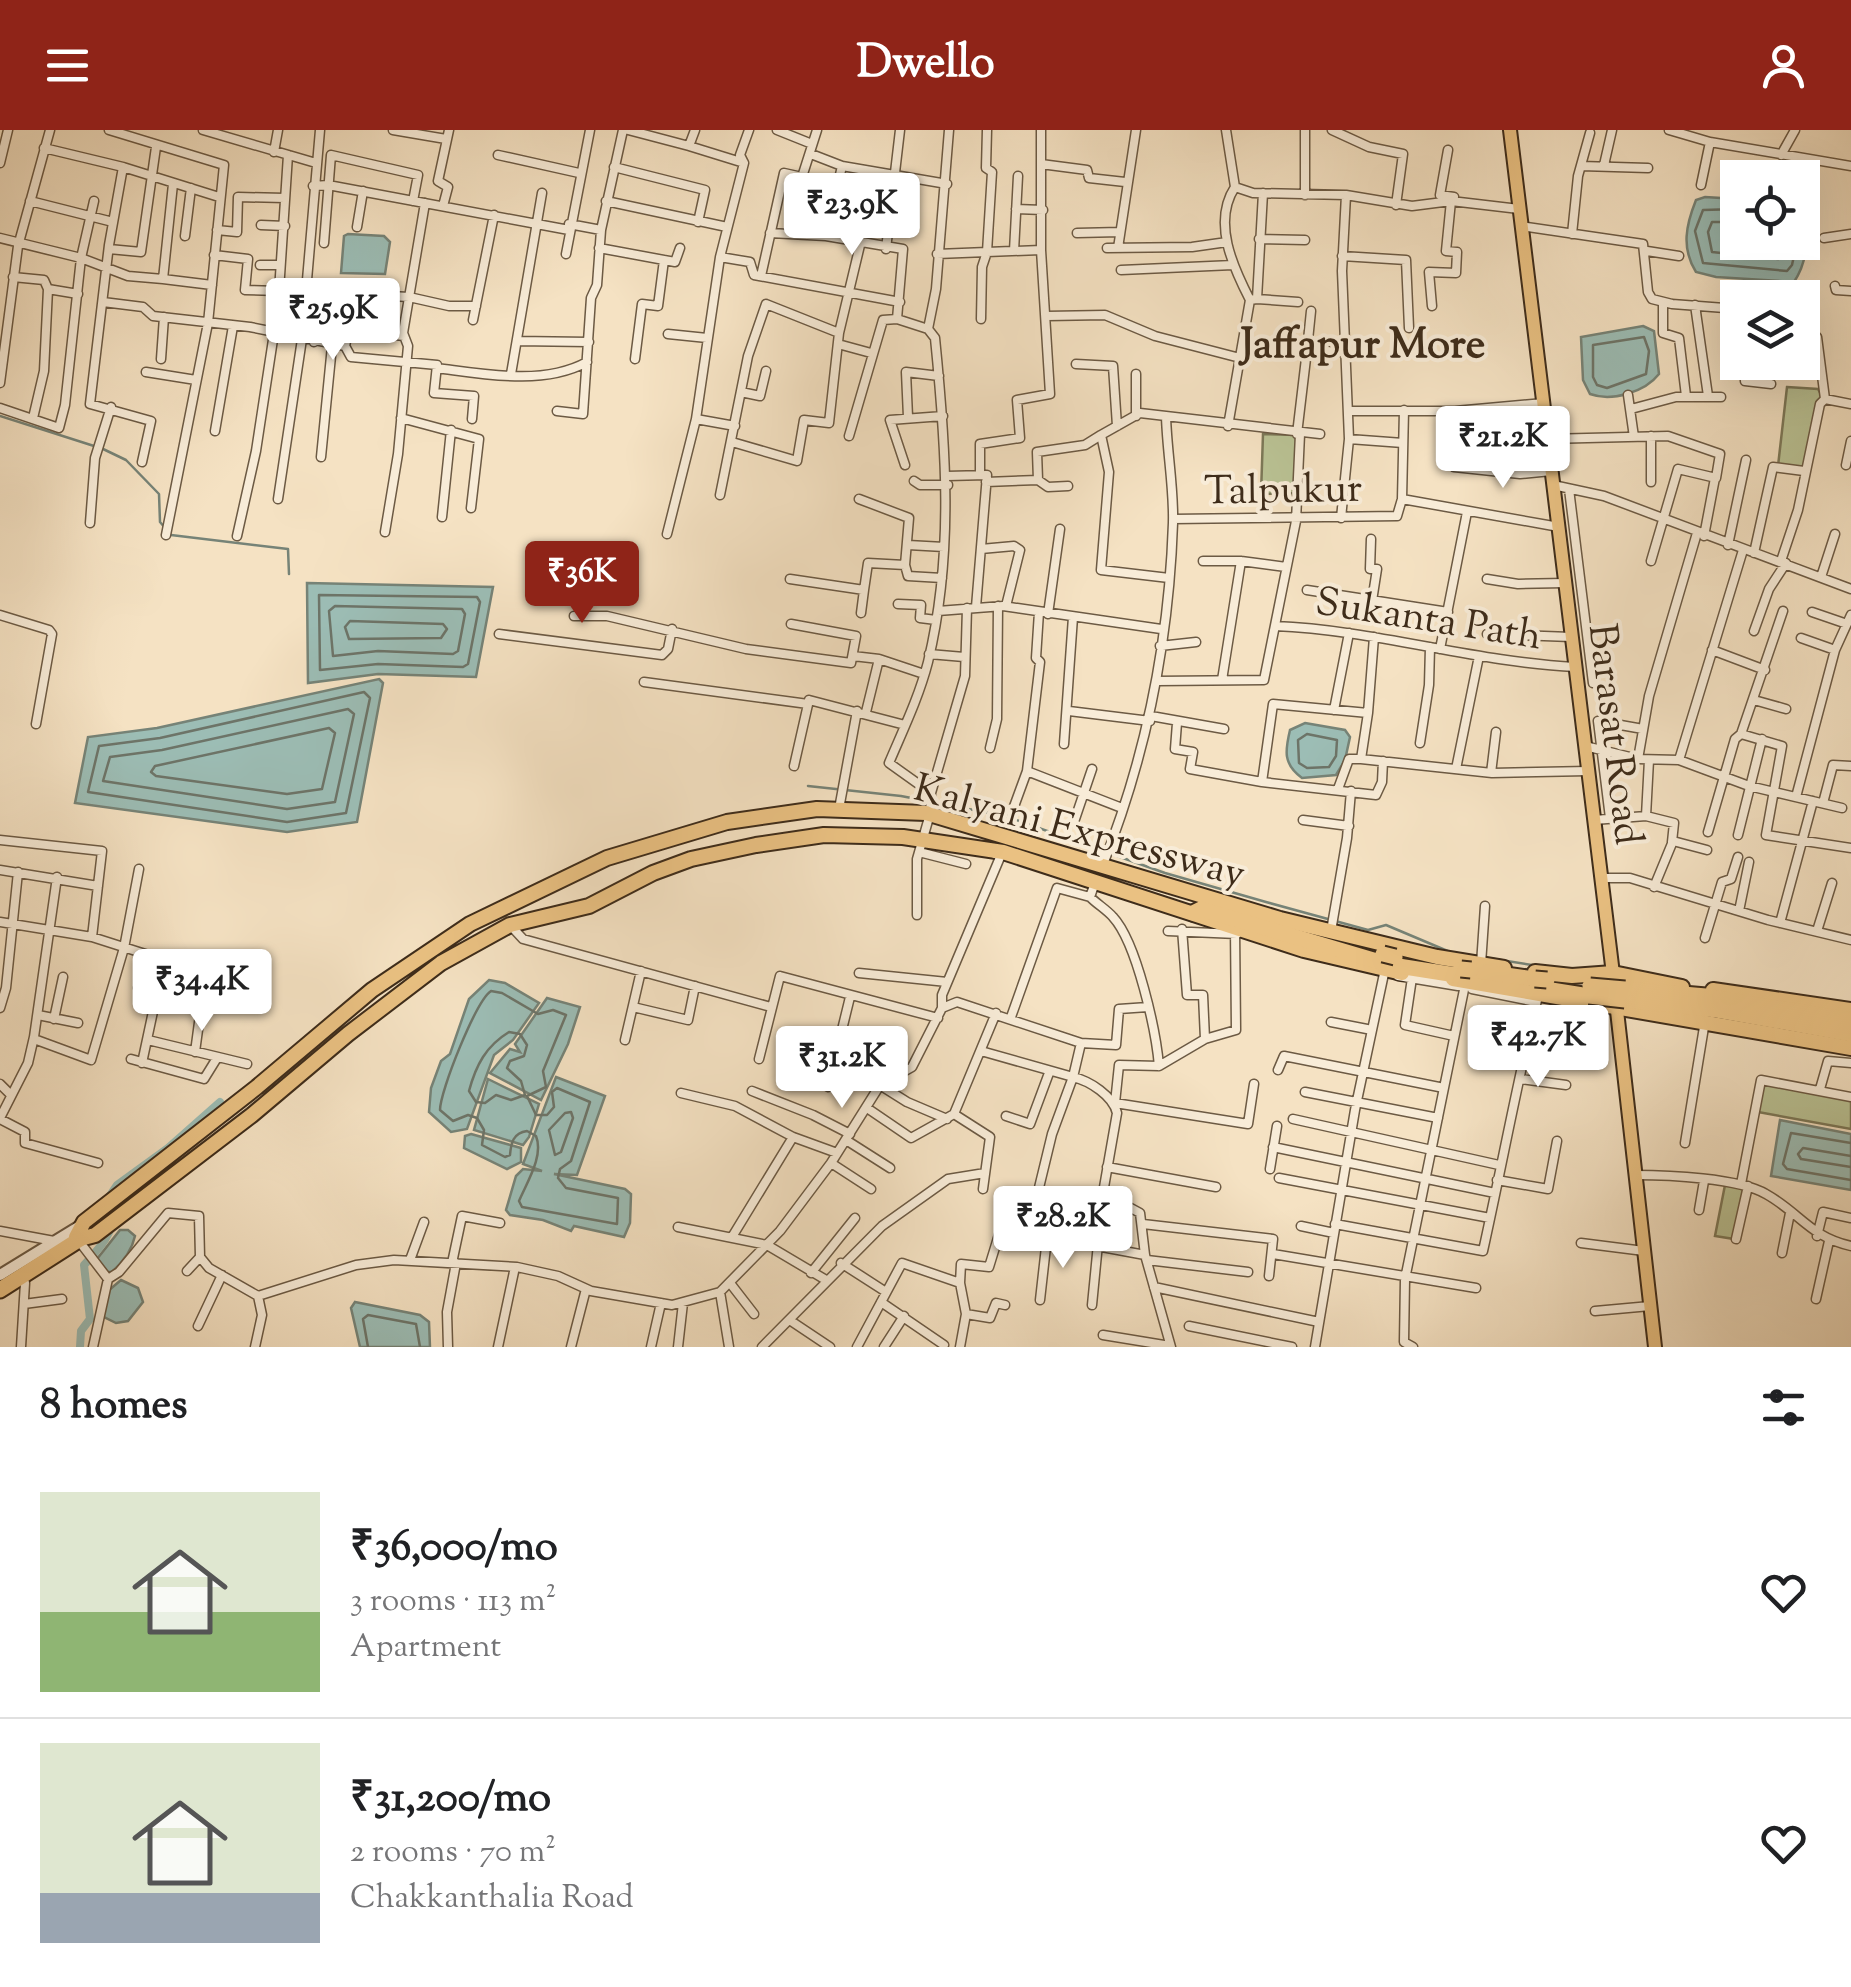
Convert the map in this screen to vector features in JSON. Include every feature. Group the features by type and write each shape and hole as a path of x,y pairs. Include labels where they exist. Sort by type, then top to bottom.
{"highway":[{"name":"Kalyani Expressway","path":"0,1287 86,1242 111,1221 122,1202 372,990 470,924 607,858 727,822 839,809 930,814 1203,896 1332,928 1387,961"},
{"path":"122,1202 252,1115 441,963 510,925 588,906 653,873 691,859 824,835 1002,854 1092,890 1193,913 1236,931 1387,961 1471,969 1539,986 1717,1010 1851,1034"},
{"path":"1203,896 1205,905 1387,961"},
{"path":"1193,913 1201,909 1387,961"},
{"path":"1539,986 1613,973 1664,985 1851,1010"},
{"path":"1539,986 1589,991 1682,1016 1851,1048"},
{"path":"1622,999 1706,996 1851,1020"},
{"name":"Kalyani Expressway","path":"86,1242 105,1206 122,1202"}],"main road":[{"name":"Barasat Road","path":"1510,130 1613,973 1622,999 1635,1176 1655,1347"}],"street":[{"path":"0,162 8,130"},
{"path":"0,383 19,243 50,130"},
{"path":"109,130 224,165 208,323 166,534"},
{"path":"203,130 316,163"},
{"path":"238,143 240,130"},
{"path":"274,152 278,130"},
{"path":"320,130 307,280 318,292 409,297 449,306 476,306"},
{"path":"393,130 448,135 438,181 448,187 443,206"},
{"path":"566,254 590,130"},
{"path":"557,412 583,414 601,230 625,130 744,163"},
{"path":"689,146 694,130"},
{"path":"667,534 696,419 720,258 744,163 740,155 749,130"},
{"path":"777,130 812,144"},
{"path":"761,276 784,173 802,177 817,130"},
{"path":"886,249 900,130"},
{"path":"928,329 947,184 949,130"},
{"path":"980,319 992,172 986,168 987,130"},
{"path":"917,915 921,845 931,793 959,704 981,549 980,444 1020,438 1018,400 1050,394 1041,250 1042,130"},
{"path":"1118,248 1136,130"},
{"path":"1226,130 1235,188 1227,199 1227,242 1233,266 1253,299"},
{"path":"1304,194 1305,130"},
{"path":"1332,130 1369,147 1403,154 1396,204"},
{"path":"1604,165 1612,130"},
{"path":"1781,155 1795,130"},
{"path":"1673,131 1808,160"},
{"path":"1572,234 1581,166 1590,133"},
{"path":"1701,185 1710,142"},
{"path":"109,249 141,252 156,147"},
{"path":"44,148 124,167 219,197"},
{"path":"1432,306 1429,272 1456,273 1456,252 1446,251 1458,197 1440,195 1448,150"},
{"path":"811,154 842,166 947,184"},
{"path":"214,256 248,259 246,290 279,291 288,155"},
{"path":"498,155 579,173"},
{"path":"324,243 331,156 418,175 413,201"},
{"path":"1820,161 1850,164"},
{"path":"1041,164 1087,170 1090,178 1126,182"},
{"path":"826,236 842,166"},
{"path":"1581,166 1648,168"},
{"path":"124,167 109,249 90,404 150,420 142,462"},
{"path":"614,167 704,190 698,222"},
{"path":"1014,251 1018,176"},
{"path":"163,279 173,184"},
{"path":"314,186 328,185 536,224 601,230"},
{"path":"185,236 191,188"},
{"path":"1235,188 1263,193 1346,195 1396,204 1455,202 1519,208"},
{"path":"356,227 363,191"},
{"path":"511,374 542,193"},
{"path":"1228,426 1253,299 1263,193"},
{"path":"1341,518 1349,440 1342,256 1346,195"},
{"path":"217,230 238,232 238,196 285,198"},
{"path":"606,200 727,227"},
{"path":"30,201 113,222"},
{"path":"0,408 59,428 82,258 94,201"},
{"path":"385,532 401,418 404,336 425,203"},
{"path":"1016,208 1043,210"},
{"path":"473,320 494,216"},
{"path":"262,226 285,226"},
{"path":"1522,226 1643,244 1652,299 1720,307"},
{"path":"1078,233 1120,232"},
{"path":"770,234 826,236 903,249 897,319"},
{"path":"1824,238 1851,234"},
{"path":"0,238 82,258 106,270 212,285"},
{"path":"1259,239 1305,240"},
{"path":"732,442 786,461 797,461 804,420 829,423 839,333 861,241"},
{"path":"1106,248 1192,247 1227,242"},
{"path":"1133,246 1134,270"},
{"path":"599,248 674,262 680,248"},
{"path":"937,254 1041,250"},
{"path":"1647,251 1679,256"},
{"path":"1342,256 1406,260 1409,328"},
{"path":"720,258 750,262 754,275 900,302"},
{"path":"635,359 642,304 658,306 664,260"},
{"path":"260,265 280,265"},
{"path":"1121,270 1233,266"},
{"path":"13,277 44,280 48,289 44,372 32,418"},
{"path":"1835,286 1838,291 1851,291"},
{"path":"48,289 78,294"},
{"path":"314,342 318,292"},
{"path":"356,294 345,346 351,357 511,374 553,374 586,362"},
{"path":"1253,299 1298,302"},
{"path":"103,302 142,307 153,316 345,346"},
{"path":"1664,302 1663,333 1680,340 1686,396"},
{"path":"720,495 741,392 766,304 839,333"},
{"path":"1695,305 1708,396"},
{"path":"1157,682 1264,680 1296,520 1298,434 1310,311"},
{"path":"286,314 316,315"},
{"path":"1048,316 1106,315 1155,336 1240,358"},
{"path":"161,358 164,317"},
{"path":"850,436 882,320 897,319 928,329 935,338 947,480 942,578 924,674 889,764 931,793"},
{"path":"215,431 232,326"},
{"path":"348,330 404,336"},
{"path":"237,536 256,451 274,333"},
{"path":"668,334 707,338"},
{"path":"278,499 302,339"},
{"path":"517,341 589,342"},
{"path":"838,344 871,353"},
{"path":"1242,345 1344,352"},
{"path":"321,458 332,346"},
{"path":"1820,360 1825,399"},
{"path":"1076,364 1113,366 1117,426"},
{"path":"437,368 434,392 474,396 472,419"},
{"path":"146,372 196,380"},
{"path":"741,392 760,396 766,372"},
{"path":"908,417 906,372 939,376"},
{"path":"1136,374 1136,416"},
{"path":"1745,380 1771,384"},
{"path":"1628,395 1634,437"},
{"path":"1631,409 1686,396 1720,397"},
{"path":"1825,399 1851,404"},
{"path":"1754,631 1784,562 1820,404 1825,399"},
{"path":"1349,410 1455,411 1544,403"},
{"path":"90,522 95,458 111,407"},
{"path":"1402,499 1404,410"},
{"path":"905,465 890,420 942,416"},
{"path":"1038,480 1036,452 1085,444 1136,416 1320,434"},
{"path":"1092,890 1122,808 1157,682 1173,519 1166,416"},
{"path":"401,418 480,439 471,508"},
{"path":"696,419 735,426"},
{"path":"442,517 451,430"},
{"path":"1100,435 1110,472 1101,570 1169,578"},
{"path":"1651,436 1651,482"},
{"path":"1548,439 1668,436 1719,452 1716,478 1643,729 1638,759"},
{"path":"1349,440 1403,442"},
{"path":"1846,465 1851,441"},
{"path":"1728,545 1746,460"},
{"path":"1454,467 1552,478 1569,489 1604,496 1851,590"},
{"path":"1651,561 1678,468 1716,478"},
{"path":"1754,553 1773,468 1804,471"},
{"path":"914,481 920,485 983,478 1038,480 1048,487 1068,486"},
{"path":"1569,489 1594,683"},
{"name":"Talpukur","path":"1173,519 1397,516 1402,499 1558,527"},
{"path":"859,500 909,518 904,564 908,576 942,578"},
{"path":"1420,743 1435,648 1448,612 1467,512"},
{"path":"1012,812 1027,772 1040,662 1036,658 1060,528"},
{"path":"1821,577 1834,534"},
{"path":"1372,538 1370,569 1377,569 1372,601"},
{"path":"908,545 944,547"},
{"path":"981,549 1014,546 1020,550 1002,606 997,719 990,748"},
{"path":"1679,760 1744,550"},
{"path":"1203,561 1242,560 1286,567"},
{"path":"1222,680 1242,560"},
{"path":"861,613 868,563 904,564"},
{"path":"790,579 864,590"},
{"path":"1487,580 1565,583"},
{"path":"1307,590 1448,612"},
{"path":"898,604 921,606 920,618 972,607 1002,606 1161,629"},
{"path":"1708,832 1736,739 1754,700 1783,611"},
{"path":"1796,797 1834,650 1849,620 1812,612"},
{"path":"0,615 52,634 36,724"},
{"path":"574,616 606,616 746,649 851,662 856,636 791,624"},
{"path":"1064,744 1073,617"},
{"name":"Sukanta Path","path":"1275,626 1349,633 1479,656 1575,667"},
{"path":"499,634 662,654 668,649 672,629"},
{"path":"1334,710 1349,633"},
{"path":"1487,634 1572,637"},
{"path":"1360,759 1374,637"},
{"path":"1802,638 1834,650"},
{"path":"1160,646 1196,642"},
{"path":"1712,650 1765,670"},
{"path":"929,654 964,657"},
{"path":"853,656 879,659 924,674"},
{"path":"1456,769 1479,656"},
{"path":"839,809 879,659"},
{"path":"644,682 808,704"},
{"path":"794,766 808,700 905,725"},
{"path":"1754,700 1786,709"},
{"path":"1262,782 1272,704 1368,713"},
{"path":"1069,710 1224,730"},
{"path":"1598,721 1610,818"},
{"path":"1581,722 1643,729"},
{"path":"1178,723 1175,750 1193,752 1190,768 1262,782 1376,795 1382,782 1383,761"},
{"path":"1491,772 1496,732"},
{"path":"1741,734 1782,746 1764,834 1804,844 1851,848"},
{"path":"1738,835 1762,740"},
{"path":"1584,745 1638,759 1679,760 1749,786 1842,808"},
{"path":"1338,789 1349,759 1491,772 1588,771"},
{"path":"1646,816 1650,760"},
{"path":"1780,923 1833,765 1851,766"},
{"path":"1074,822 1092,769"},
{"path":"1027,772 1122,808"},
{"path":"1332,928 1350,791"},
{"path":"1594,820 1646,816 1674,824 1672,842 1654,887"},
{"path":"1303,820 1348,826"},
{"path":"200,1258 258,1296 356,1265 410,1260 515,1267 558,1276 586,1289 661,1303 683,1303 720,1292 767,1245 831,1163 880,1085 912,1067 938,1018 947,982 1010,836"},
{"path":"0,840 102,851 92,938"},
{"path":"838,840 921,845 966,864"},
{"path":"1672,842 1707,850"},
{"path":"1706,938 1722,882 1731,879 1738,857"},
{"path":"1739,911 1749,862"},
{"path":"34,1039 91,1060 124,948 138,869"},
{"path":"0,870 98,886"},
{"path":"0,1008 18,872"},
{"path":"57,878 34,1039 28,1064 0,1118 25,1132 25,1143 98,1163"},
{"path":"1603,878 1630,878 1851,940"},
{"path":"1817,930 1832,882"},
{"path":"1011,1017 1056,888 1092,890 1120,928 1155,1028 1159,1066"},
{"path":"1413,1347 1404,1342 1405,1279 1454,1036 1485,906"},
{"path":"0,922 92,938 164,960 142,1064"},
{"path":"510,925 523,939 771,1007"},
{"path":"1182,930 1186,995 1203,995 1205,1040"},
{"path":"1092,1305 1103,1194 1117,1114 1114,1103 1119,1065 1159,1066 1205,1040 1236,1030 1236,931 1168,931"},
{"path":"1300,1226 1335,1228 1414,1238 1483,1251 1539,986 1471,969 1412,978 1387,961 1357,1102 1342,1190 1335,1228 1328,1265 1316,1347"},
{"path":"138,988 203,993 223,1001 230,999 235,970"},
{"path":"625,1040 641,972"},
{"path":"859,973 947,982"},
{"path":"759,1059 780,976 938,1018"},
{"path":"54,1018 64,977"},
{"path":"1412,978 1405,1025 1454,1036"},
{"path":"633,1007 688,1020 695,986"},
{"path":"195,1052 200,1038 198,1016 203,993"},
{"path":"828,1087 850,997"},
{"path":"942,1008 957,1002 1081,1043 1116,1045 1119,1009 1148,1007"},
{"path":"867,1108 912,1138 951,1116 996,1012"},
{"path":"38,1016 78,1024"},
{"path":"1685,1143 1705,1021"},
{"path":"1331,1022 1372,1030"},
{"path":"148,1040 247,1064"},
{"path":"1030,1231 1052,1134 1081,1043"},
{"path":"981,1050 1048,1073 1073,1077 1114,1103 1248,1124 1254,1084"},
{"path":"1278,1070 1284,1056 1444,1088"},
{"path":"131,1059 204,1079 217,1058"},
{"path":"1820,1090 1828,1061 1851,1063"},
{"path":"1030,1124 1048,1073"},
{"path":"1521,1079 1566,1085"},
{"path":"1736,1239 1761,1080 1851,1097"},
{"path":"0,1084 11,1095"},
{"path":"880,1085 907,1102 951,1116 990,1137 984,1189"},
{"path":"752,1091 814,1115 890,1168"},
{"path":"1305,1092 1438,1118"},
{"path":"681,1093 735,1106 793,1137 837,1153"},
{"path":"1006,1116 1052,1134"},
{"path":"1294,1120 1432,1147 1499,1165"},
{"path":"1270,1169 1277,1126"},
{"path":"732,1237 793,1137"},
{"path":"1496,1180 1548,1189 1557,1141"},
{"path":"1273,1147 1495,1193"},
{"path":"831,1163 872,1189"},
{"path":"1107,1167 1216,1187"},
{"path":"769,1345 841,1263 882,1226 948,1179 986,1173"},
{"path":"1635,1176 1744,1185 1763,1192 1816,1236 1851,1246"},
{"path":"1279,1178 1490,1218"},
{"path":"1700,1210 1704,1181"},
{"path":"1103,1194 1134,1207 1142,1224 1146,1258 1171,1346 1103,1335"},
{"path":"1816,1236 1822,1212 1851,1218"},
{"path":"94,1347 100,1302 108,1279 119,1272 168,1213 199,1216 200,1258 188,1271"},
{"path":"1782,1253 1790,1214"},
{"path":"448,1347 447,1312 462,1216 500,1222"},
{"path":"812,1273 854,1218"},
{"path":"410,1260 424,1222"},
{"path":"1142,1224 1273,1239 1269,1276"},
{"path":"678,1227 767,1245 826,1280"},
{"path":"960,1347 966,1314 960,1283 962,1264 989,1267 1001,1228 1146,1258 1248,1272"},
{"path":"0,1231 56,1243"},
{"path":"1040,1300 1047,1238"},
{"path":"1816,1299 1829,1241"},
{"path":"86,1242 108,1279"},
{"name":"Kalyani Expressway","path":"0,1275 56,1243 86,1242"},
{"name":"Kalyani Expressway","path":"0,1298 86,1242"},
{"path":"1581,1243 1644,1250"},
{"path":"1273,1254 1476,1288"},
{"path":"841,1263 886,1292"},
{"path":"856,1347 902,1263 960,1283"},
{"path":"498,1347 515,1267"},
{"path":"198,1326 222,1275"},
{"path":"21,1347 25,1282"},
{"path":"730,1283 754,1314"},
{"path":"1154,1287 1319,1322"},
{"path":"572,1347 586,1289"},
{"path":"720,1292 729,1347"},
{"path":"255,1347 262,1315 258,1296"},
{"path":"24,1304 62,1299"},
{"path":"881,1302 944,1345"},
{"path":"651,1347 661,1303"},
{"path":"678,1347 683,1303"},
{"path":"966,1314 990,1318 996,1303 1005,1305"},
{"path":"1595,1311 1650,1306"},
{"path":"884,1347 904,1316"},
{"path":"791,1320 830,1347"},
{"path":"1189,1326 1292,1347"},
{"path":"924,1347 930,1334"}],"green space":[{"path":"1787,387 1818,389 1823,398 1806,469 1778,466"},
{"path":"1263,434 1296,435 1297,493 1261,494"},
{"path":"1763,1083 1851,1100 1851,1129 1758,1112"},
{"path":"1725,1185 1745,1186 1734,1239 1715,1236"}],"water":[{"path":"1720,198 1720,260 1803,260 1795,280 1716,277 1696,272 1687,245 1696,200"},
{"path":"344,236 384,236 390,242 385,274 341,273"},
{"path":"1643,326 1654,331 1659,374 1628,394 1590,394 1583,380 1581,337"},
{"path":"307,583 493,587 476,677 378,674 308,683"},
{"path":"379,679 383,683 357,822 287,832 75,803 88,737 157,728"},
{"path":"1305,723 1345,730 1350,737 1345,760 1336,775 1302,778 1291,768 1287,751 1290,730"},
{"path":"489,980 505,983 539,1003 513,1040 494,1055 467,1129 451,1132 429,1112 431,1088 441,1061 450,1054 469,999"},
{"path":"547,998 580,1007 568,1044 541,1100 490,1073 510,1049 520,1052 515,1044"},
{"path":"556,1077 605,1096 577,1175 554,1174 625,1189 631,1194 630,1223 624,1237 574,1226 571,1231 543,1220 510,1215 506,1210 516,1176 523,1169 542,1171 523,1164"},
{"path":"488,1079 539,1104 523,1145 474,1130"},
{"path":"1780,1120 1851,1134 1851,1190 1771,1176"},
{"path":"471,1134 521,1148 521,1162 507,1169 464,1148 465,1136"},
{"path":"120,1230 135,1236 132,1246 112,1272 103,1272 97,1259"},
{"path":"121,1280 138,1288 143,1302 128,1321 116,1323 102,1316 108,1291"},
{"path":"355,1302 420,1315 429,1322 430,1347 360,1347 351,1308"}],"waterway":[{"path":"0,416 94,446"},
{"path":"101,448 126,460 159,494 160,522 166,529"},
{"path":"171,535 288,549 289,574"},
{"path":"808,786 901,796 1005,816 1165,873 1266,902 1368,930 1386,925 1450,952 1538,966"},
{"path":"80,1347 81,1331 90,1319 84,1265 104,1242 111,1226 109,1197 117,1185 168,1148 220,1102"}],"district":[{"name":"Jaffapur More","path":"1363,342"}]}
